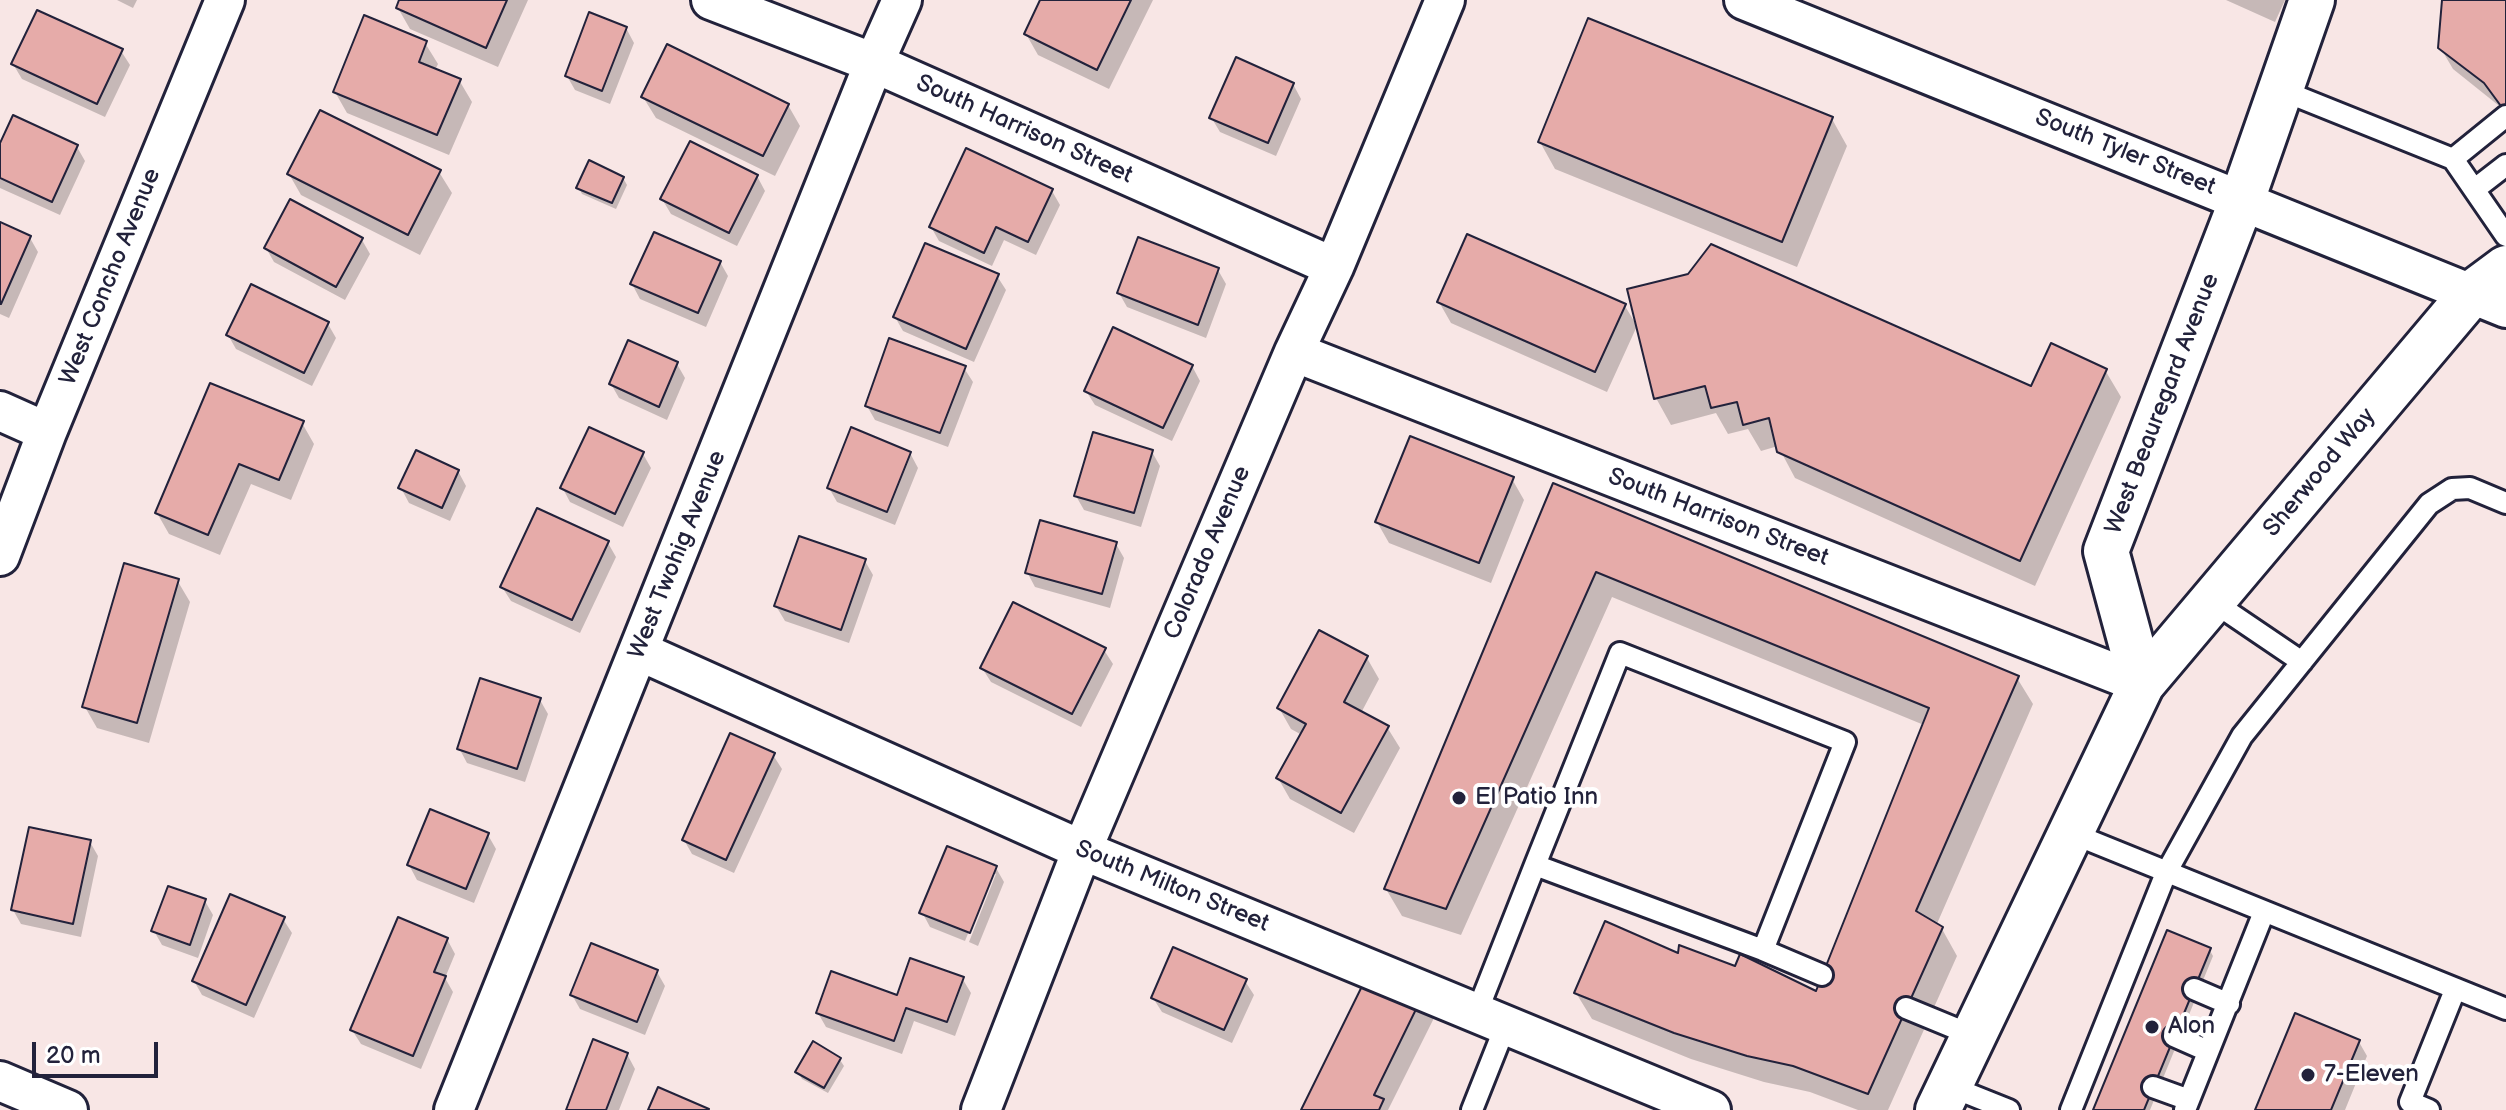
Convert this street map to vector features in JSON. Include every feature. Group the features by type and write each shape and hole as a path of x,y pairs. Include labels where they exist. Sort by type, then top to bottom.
{"main road":[{"name":"West Beauregard Avenue","path":"2142,684 2106,551 2242,200 2312,0"},
{"name":"Sherwood Way","path":"2142,684 2212,601 2489,301 2506,268"},
{"path":"1944,1098 2142,684"}],"street":[{"name":"West Concho Avenue","path":"0,556 47,432 225,0"},
{"name":"South Harrison Street","path":"711,0 874,63 1334,267"},
{"name":"West Twohig Avenue","path":"454,1110 902,0"},
{"name":"Colorado Avenue","path":"981,1110 1082,850 1294,352 1334,267 1445,0"},
{"name":"South Tyler Street","path":"1744,0 2489,301"},
{"name":"South Harrison Street","path":"1294,352 2142,684"},
{"path":"0,411 47,432"},
{"name":"South Milton Street","path":"639,651 1082,850 1711,1110"},
{"path":"0,1081 68,1110"}],"lane":[{"path":"2281,90 2453,159 2506,236"},
{"path":"2453,159 2506,116"},
{"path":"2475,189 2506,165"},
{"path":"2071,1110 2100,1065 2110,1011 2166,873 2242,736 2429,504 2452,489 2470,488 2506,503"},
{"path":"2212,601 2302,662"},
{"path":"1472,1110 1491,1020 1535,865 1620,653 1845,742 1763,950"},
{"path":"2071,833 2506,1009"},
{"path":"1535,865 1822,975"},
{"path":"2153,1087 2187,1105 2264,912"},
{"path":"2129,964 2150,972"},
{"path":"2194,989 2229,1004"},
{"path":"2429,1110 2410,1102 2455,990"},
{"path":"1906,1008 1974,1036"},
{"path":"2110,1011 2130,1019"},
{"path":"2174,1036 2208,1051"},
{"path":"1944,1098 2009,1110"}],"building":[{"path":"399,0 507,0 486,48 396,8"},
{"path":"1040,0 1131,0 1097,70 1024,34"},
{"path":"2442,0 2506,0 2506,113 2484,83 2438,48"},
{"path":"37,10 123,49 97,104 11,64"},
{"path":"589,12 627,27 602,91 565,76"},
{"path":"364,15 427,41 419,62 461,79 437,135 333,92"},
{"path":"1588,18 1833,117 1782,242 1538,142"},
{"path":"667,44 789,104 763,156 641,97"},
{"path":"1236,57 1294,83 1268,143 1209,118"},
{"path":"320,110 441,170 408,235 287,174"},
{"path":"13,115 78,145 52,202 0,178 0,143"},
{"path":"690,141 758,175 729,233 660,199"},
{"path":"966,148 1053,189 1028,242 996,227 984,253 929,227"},
{"path":"589,160 624,177 612,203 576,188"},
{"path":"290,199 363,238 336,287 264,248"},
{"path":"0,222 31,236 1,304 0,304"},
{"path":"654,232 721,261 698,313 630,284"},
{"path":"1467,234 1626,304 1595,372 1437,302"},
{"path":"1138,237 1219,268 1198,325 1117,293"},
{"path":"925,243 999,274 966,349 893,317"},
{"path":"1711,244 2031,386 2051,343 2107,369 2020,561 1777,452 1769,418 1743,425 1737,402 1711,408 1705,386 1654,399 1627,289 1688,274"},
{"path":"251,284 329,322 304,373 226,335"},
{"path":"1113,327 1193,365 1163,428 1084,391"},
{"path":"889,338 966,366 940,433 865,406"},
{"path":"628,340 678,362 659,407 609,384"},
{"path":"210,383 304,421 279,480 239,464 208,535 155,513"},
{"path":"589,427 644,452 615,514 560,488"},
{"path":"851,427 911,452 887,512 827,488"},
{"path":"1093,432 1153,450 1134,513 1074,496"},
{"path":"1410,436 1514,477 1479,563 1375,522"},
{"path":"416,450 459,470 442,508 398,488"},
{"name":"El Patio Inn","path":"1553,483 2019,676 1916,911 1943,927 1868,1094 1793,1066 1747,1056 1674,1033 1574,993 1605,921 1678,953 1679,945 1735,966 1740,954 1816,991 1929,708 1596,572 1446,909 1384,889"},
{"path":"537,508 609,541 572,620 500,587"},
{"path":"1040,520 1117,542 1102,594 1025,573"},
{"path":"799,536 866,559 841,630 774,606"},
{"path":"124,563 179,579 137,723 82,707"},
{"path":"1013,602 1106,648 1072,714 980,668"},
{"path":"1319,630 1368,656 1344,702 1389,726 1341,813 1276,778 1306,724 1277,708"},
{"path":"480,678 541,698 517,769 457,749"},
{"path":"730,733 775,753 726,860 682,840"},
{"path":"430,809 489,833 466,889 407,865"},
{"path":"29,827 91,840 73,924 11,910"},
{"path":"947,846 997,866 970,933 919,913"},
{"path":"168,886 206,899 190,945 151,931"},
{"path":"230,894 285,917 246,1005 192,981"},
{"path":"398,917 448,938 434,972 446,976 413,1056 350,1030"},
{"name":"Alon","path":"2167,930 2211,948 2144,1110 2093,1110"},
{"path":"591,943 658,970 637,1022 570,995"},
{"path":"1173,947 1247,979 1224,1030 1151,998"},
{"path":"910,958 964,977 947,1022 906,1008 894,1041 816,1013 831,971 897,995"},
{"path":"1370,970 1423,995 1374,1095 1384,1099 1379,1110 1301,1110"},
{"name":"7-Eleven","path":"2295,1013 2360,1040 2331,1110 2255,1110"},
{"path":"593,1039 628,1053 606,1110 566,1110"},
{"path":"813,1041 841,1058 824,1088 795,1072"},
{"path":"658,1087 709,1109 648,1110"}],"place":[{"name":"El Patio Inn","path":"1459,798"},
{"name":"Alon","path":"2152,1027"},
{"name":"7-Eleven","path":"2308,1075"}]}
